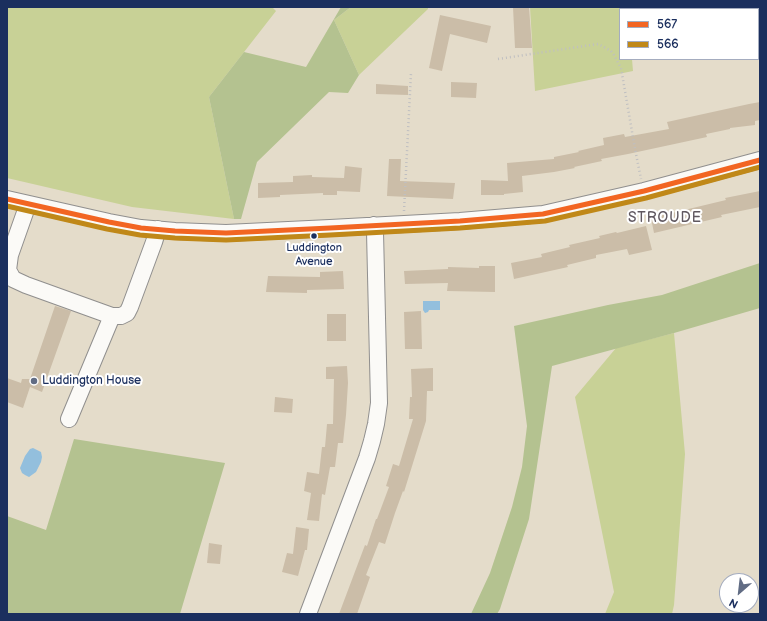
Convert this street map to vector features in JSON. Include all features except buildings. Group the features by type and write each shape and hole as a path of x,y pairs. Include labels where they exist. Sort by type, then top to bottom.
{"street":[{"path":"7,199 109,222 141,228 175,231 226,233 403,224 543,214 644,191 760,160"},
{"path":"28,204 10,255 8,270 13,279 112,316 121,316 127,313 158,229"},
{"path":"308,614 367,458 376,424 379,403 374,225"},
{"path":"69,419 112,316"}],"path":[{"path":"498,59 598,44 611,51 621,68 644,191"},
{"path":"403,224 411,73"}],"green space":[{"path":"7,7 272,7 276,11 209,97 234,219 132,207 7,178"},
{"path":"341,7 351,7 334,20 359,75 348,93 329,92 257,162 241,219 234,219 209,97 244,52 306,67"},
{"path":"351,7 428,7 428,9 359,75 334,20"},
{"path":"530,7 638,7 619,8 619,60 632,60 633,71 535,91"},
{"path":"760,263 760,308 552,366 529,519 500,609 497,614 471,614 490,573 512,507 522,467 527,426 514,326 608,305 662,295"},
{"path":"674,333 685,454 674,605 672,614 605,614 614,592 575,397 616,348"},
{"path":"74,439 225,463 180,614 7,614 7,516 46,530"}],"water":[{"path":"423,301 440,301 440,310 429,310 425,313 423,310"},
{"path":"33,448 41,452 42,457 36,472 29,477 22,473 20,468 25,456 30,449"}],"transit line":[{"name":"567","path":"7,199 141,228 226,233 330,228 460,221 543,214 644,191 760,160"},
{"name":"566","path":"7,206 140,235 226,240 330,235 460,228 545,221 646,198 760,167"}],"place":[{"name":"Luddington Avenue","path":"314,236"},
{"name":"Luddington House","path":"34,381"}],"district":[{"name":"STROUDE","path":"665,218"}]}
